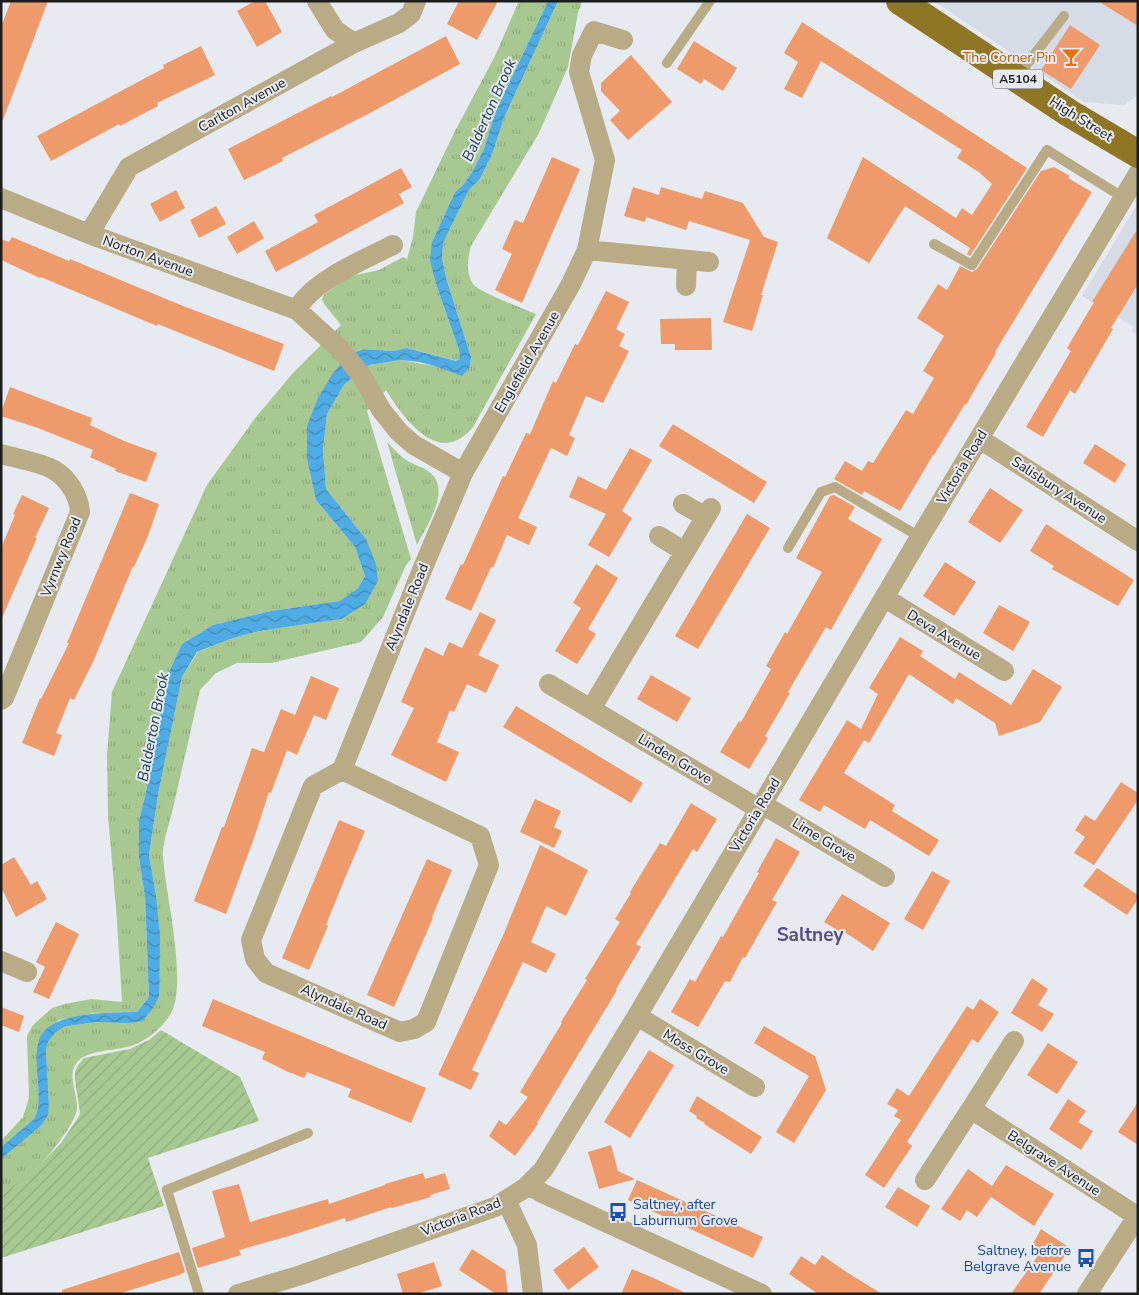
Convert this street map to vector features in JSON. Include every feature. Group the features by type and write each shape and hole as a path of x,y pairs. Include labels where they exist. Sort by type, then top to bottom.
{"main road":[{"name":"High Street","path":"900,1 1136,155"}],"street":[{"path":"317,1 334,30 354,43"},
{"name":"Carlton Avenue","path":"89,234 129,167 354,43 399,23 411,14 416,1"},
{"name":"Englefield Avenue","path":"464,473 571,284 588,250 605,160 579,72 582,56 594,31 623,40"},
{"name":"Victoria Road","path":"238,1294 302,1284 495,1207 529,1185 543,1170 637,1016 920,537 1124,198 1136,155"},
{"name":"Norton Avenue","path":"1,198 89,234 297,310 342,352 361,375 379,406 399,432 414,446 464,473"},
{"path":"297,310 301,301 335,274 393,245"},
{"path":"588,250 709,262"},
{"path":"686,286 687,260"},
{"name":"Salisbury Avenue","path":"980,439 1138,541"},
{"name":"Vyrnwy Road","path":"1,454 53,469 76,494 80,512 4,698 1,700"},
{"name":"Alyndale Road","path":"342,770 480,836 489,865 426,1022 400,1032 266,973 255,959 251,940 314,786 342,770 422,570 464,473"},
{"path":"591,709 709,512 683,504"},
{"path":"659,536 685,552"},
{"name":"Deva Avenue","path":"885,598 1004,671"},
{"name":"Linden Grove","path":"549,684 760,806"},
{"name":"Lime Grove","path":"760,806 886,877"},
{"path":"1,961 27,972"},
{"name":"Moss Grove","path":"637,1016 756,1087"},
{"path":"926,1180 1014,1041"},
{"name":"Belgrave Avenue","path":"970,1109 1137,1216"},
{"path":"529,1185 542,1194 762,1294"},
{"path":"506,1200 527,1245 533,1294"},
{"path":"1087,1294 1137,1216"}],"lane":[{"path":"667,63 710,1"},
{"path":"1019,79 1027,64 1064,16"},
{"path":"934,244 972,265 1047,150 1124,198"},
{"path":"788,548 821,492 836,487 920,537"},
{"path":"199,1294 167,1190 308,1133"}],"shaded area":[{"path":"934,1 1138,1 1138,95 1124,105 1084,102"},
{"path":"1138,203 1138,335 1131,331 1134,327 1082,296"}],"green space":[{"path":"519,1 548,1 495,113 484,149 472,172 463,185 455,192 432,242 436,284 459,350 460,359 457,361 407,348 393,351 362,349 353,353 318,398 316,500 355,547 365,576 358,588 341,601 271,611 213,625 182,644 168,674 139,821 139,858 145,897 149,997 137,1012 94,1013 59,1020 40,1037 38,1110 34,1119 1,1147 1,1141 23,1117 29,1098 27,1036 33,1025 52,1008 65,1004 91,999 122,1002 108,815 107,755 112,692 207,485 256,417 293,373 341,325 324,304 322,299 324,295 347,277 379,270 403,257 407,259 413,237 416,212 455,131 495,56"},
{"path":"558,1 582,1 568,67 539,133 471,246 468,261 469,275 473,284 492,296 536,314 473,427 460,438 448,443 436,441 424,435 413,426 386,390 367,411 411,559 406,565 383,617 361,642 271,663 237,663 216,673 200,690 163,851 176,960 176,999 171,1013 154,1033 143,1040 125,1048 93,1053 79,1060 75,1065 72,1075 77,1109 71,1124 59,1142 37,1168 1,1195 1,1159 41,1126 49,1103 46,1051 48,1042 55,1033 64,1027 151,1011 156,895 149,855 158,795 182,677 198,652 230,639 259,631 342,619 365,604 366,539 326,489 323,449 327,414 344,385 363,368 370,365 400,360 435,366 470,367 471,357 442,259 443,243 469,190 480,179 493,152 504,118"},
{"path":"387,442 406,460 428,471 435,478 438,487 436,507 417,545"},
{"path":"161,1030 240,1077 259,1121 148,1158 164,1206 1,1258 1,1195 33,1172 61,1143 79,1116 75,1080 75,1072 78,1065 84,1058 130,1049 149,1040"}],"water":[{"path":"548,1 558,1 504,118 493,152 480,179 469,190 443,243 442,259 471,357 470,367 462,376 419,362 400,360 370,365 363,368 344,385 327,414 323,449 326,489 366,539 376,564 378,581 365,604 342,619 259,631 230,639 197,652 182,677 158,795 149,855 156,895 160,936 159,997 151,1011 142,1021 129,1023 98,1022 75,1025 64,1027 55,1033 48,1042 46,1051 48,1115 41,1126 1,1159 1,1147 34,1119 38,1110 37,1050 39,1040 45,1030 55,1023 82,1015 137,1012 149,997 145,897 139,858 139,821 168,674 182,644 213,625 271,611 340,601 358,588 365,576 355,547 316,500 307,458 307,426 318,398 333,373 353,353 363,349 393,351 407,348 456,361 460,359 459,350 436,284 430,260 432,242 455,192 463,185 472,172 484,149 495,113"}],"building":[{"path":"11,1 48,1 3,120 1,120 1,27"},
{"path":"255,1 265,1 282,32 257,47 237,11"},
{"path":"459,1 498,1 477,40 447,24"},
{"path":"1098,1 1138,1 1138,26"},
{"path":"802,22 1027,168 970,256 967,254 970,248 905,206 869,263 827,238 863,157 956,218 962,208 972,215 992,184 980,173 957,158 962,150 821,61 802,98 784,89 798,62 784,53"},
{"name":"The Corner Pin","path":"1070,25 1100,45 1071,89 1041,70"},
{"path":"446,36 460,64 282,158 283,161 244,180 228,149 332,97"},
{"path":"694,41 737,68 723,91 704,79 701,84 677,69"},
{"path":"201,46 215,75 157,103 158,106 120,126 119,124 51,161 37,136 164,68 163,65"},
{"path":"631,55 672,102 628,140 610,120 620,111 601,91 601,83"},
{"path":"552,157 580,169 522,303 495,290 512,254 502,249 515,220 523,223"},
{"path":"1054,167 1092,192 995,352 966,405 933,455 900,511 864,491 862,495 834,479 845,461 862,471 868,461 873,463 906,410 913,414 934,378 923,371 944,336 917,318 938,284 947,290 960,266 972,272 977,269 1041,171"},
{"path":"401,168 412,187 399,194 404,203 276,272 265,251 318,222 314,215"},
{"path":"633,187 659,195 661,187 702,199 705,191 743,203 764,237 778,242 752,331 723,322 750,240 689,221 686,230 646,217 645,222 624,216"},
{"path":"176,190 185,208 160,222 150,204"},
{"path":"216,206 226,224 199,238 190,220"},
{"path":"254,221 264,238 237,254 227,237"},
{"path":"1138,228 1138,284 1111,328 1113,329 1075,394 1070,390 1043,437 1026,427 1071,351 1067,348 1094,302 1092,302"},
{"path":"12,237 183,306 284,344 274,371 158,324 157,326 1,260 1,239 9,242"},
{"path":"606,291 629,302 616,329 625,334 619,346 629,351 603,403 586,396 569,435 575,438 567,456 551,448 518,518 537,527 529,545 507,535 471,611 445,599 461,564 463,565 503,476 505,477 526,433 530,434 553,381 556,383 575,344 578,345"},
{"path":"711,318 712,350 675,350 675,344 661,344 660,319"},
{"path":"10,387 92,418 90,425 124,441 157,453 146,482 115,471 116,469 90,457 93,450 38,428 1,416"},
{"path":"673,424 767,482 754,503 659,446"},
{"path":"1095,444 1126,464 1115,483 1083,463"},
{"path":"630,448 652,460 622,511 632,518 609,557 588,545 606,514 569,497 578,476 606,490"},
{"path":"990,488 1023,510 1000,543 968,522"},
{"path":"130,493 159,504 148,536 133,566 93,662 74,700 70,698 56,733 62,735 54,756 22,743 40,698 69,643 67,643"},
{"path":"22,495 49,508 1,620 1,548"},
{"path":"834,495 855,507 848,519 882,539 831,630 826,627 788,692 790,693 765,736 768,738 749,769 720,752 739,721 741,722 771,669 766,666 785,632 787,634 822,572 796,558 830,496"},
{"path":"747,514 770,528 698,649 675,636"},
{"path":"1046,524 1134,580 1118,606 1052,569 1054,566 1030,551"},
{"path":"945,562 976,582 954,616 923,596"},
{"path":"596,564 618,578 588,629 596,634 577,664 555,651 581,608 573,603"},
{"path":"999,605 1030,622 1013,651 983,633"},
{"path":"480,612 496,620 478,655 499,665 486,693 467,684 454,712 450,710 437,742 459,752 446,782 391,755 414,708 401,702 425,647 443,656 449,642 462,648"},
{"path":"900,637 923,651 920,656 955,679 959,672 1011,705 1033,669 1062,687 1040,722 999,736 995,723 956,698 953,704 909,674 869,743 864,740 844,773 895,805 892,811 939,840 929,856 870,820 865,829 824,805 820,812 799,800 847,720 861,729 878,694 869,688"},
{"path":"651,675 691,698 677,722 637,699"},
{"path":"311,676 339,688 326,720 314,715 297,755 287,750 271,793 269,792 226,914 194,901 222,827 224,827 252,748 264,752 281,709 295,715"},
{"path":"516,706 643,783 631,803 503,727"},
{"path":"1121,782 1138,793 1138,800 1094,865 1074,853 1085,837 1075,830 1085,815 1095,821"},
{"path":"535,799 561,811 554,827 562,831 554,848 520,832"},
{"path":"691,803 717,819 697,852 693,849 636,944 641,947 617,990 538,1124 515,1156 489,1136 499,1120 506,1125 528,1097 520,1092 620,922 615,919 660,843 666,846"},
{"path":"339,820 365,831 309,970 282,958"},
{"path":"776,838 800,852 772,900 777,902 745,958 743,957 730,982 725,981 698,1027 671,1012 690,979 695,982 721,936 723,937 759,873 757,872"},
{"path":"540,845 588,870 566,916 546,906 531,942 556,954 546,973 523,962 472,1070 479,1073 471,1090 438,1075 502,938"},
{"path":"14,857 31,885 37,881 47,899 16,917 1,887 1,865"},
{"path":"427,859 452,870 394,1007 367,995"},
{"path":"1097,868 1138,895 1138,899 1127,915 1083,886"},
{"path":"932,871 950,881 923,930 904,919"},
{"path":"842,894 890,923 873,951 840,929 839,931 824,922"},
{"path":"56,922 79,934 49,999 33,992 45,967 36,962"},
{"path":"1032,978 1048,989 1038,1005 1054,1014 1042,1032 1011,1013"},
{"path":"213,999 426,1088 411,1123 348,1097 351,1089 307,1072 304,1078 286,1071 262,1059 265,1052 202,1026"},
{"path":"980,999 999,1012 978,1043 972,1039 907,1142 912,1146 884,1188 865,1175 901,1120 894,1116 898,1110 887,1104 897,1088 909,1096 967,1006 973,1010"},
{"path":"1,1007 24,1016 19,1032 1,1025"},
{"path":"764,1026 815,1056 826,1090 794,1143 776,1132 809,1076 754,1043"},
{"path":"1048,1043 1078,1062 1057,1094 1027,1075"},
{"path":"649,1050 674,1065 630,1138 604,1122"},
{"path":"697,1096 762,1137 751,1154 704,1124 689,1111"},
{"path":"1068,1099 1086,1111 1078,1122 1093,1131 1081,1150 1049,1129"},
{"path":"1138,1102 1138,1145 1118,1132"},
{"path":"611,1145 618,1171 635,1179 599,1189 588,1152"},
{"path":"1006,1165 1054,1194 1034,1226 991,1197 977,1217 967,1210 960,1221 941,1209 968,1169 992,1186"},
{"path":"423,1173 425,1179 445,1173 450,1189 430,1195 431,1197 391,1207 346,1222 345,1218 239,1250 241,1255 198,1268 192,1248 225,1237 212,1191 239,1184 250,1222 328,1199 329,1204"},
{"path":"637,1180 763,1237 753,1258 628,1200"},
{"path":"898,1187 930,1206 917,1227 885,1207"},
{"path":"1041,1229 1070,1248 1039,1294 1011,1294 1039,1254 1030,1249"},
{"path":"584,1247 599,1267 568,1290 553,1270"},
{"path":"472,1249 505,1270 508,1294 496,1294 459,1270"},
{"path":"179,1252 185,1272 179,1275 118,1294 62,1294 62,1290"},
{"path":"822,1255 882,1294 818,1294 789,1274 801,1256 815,1265"},
{"path":"434,1262 442,1286 417,1294 403,1294 397,1274"},
{"path":"632,1269 649,1276 688,1294 621,1294"}],"place":[{"name":"The Corner Pin","path":"1071,57"},
{"name":"Saltney, after Laburnum Grove","path":"618,1212"},
{"name":"Saltney, before Belgrave Avenue","path":"1086,1258"}],"district":[{"name":"Saltney","path":"810,935"}],"water label":[{"name":"Balderton Brook","path":"489,110"},
{"name":"Balderton Brook","path":"153,727"}]}
